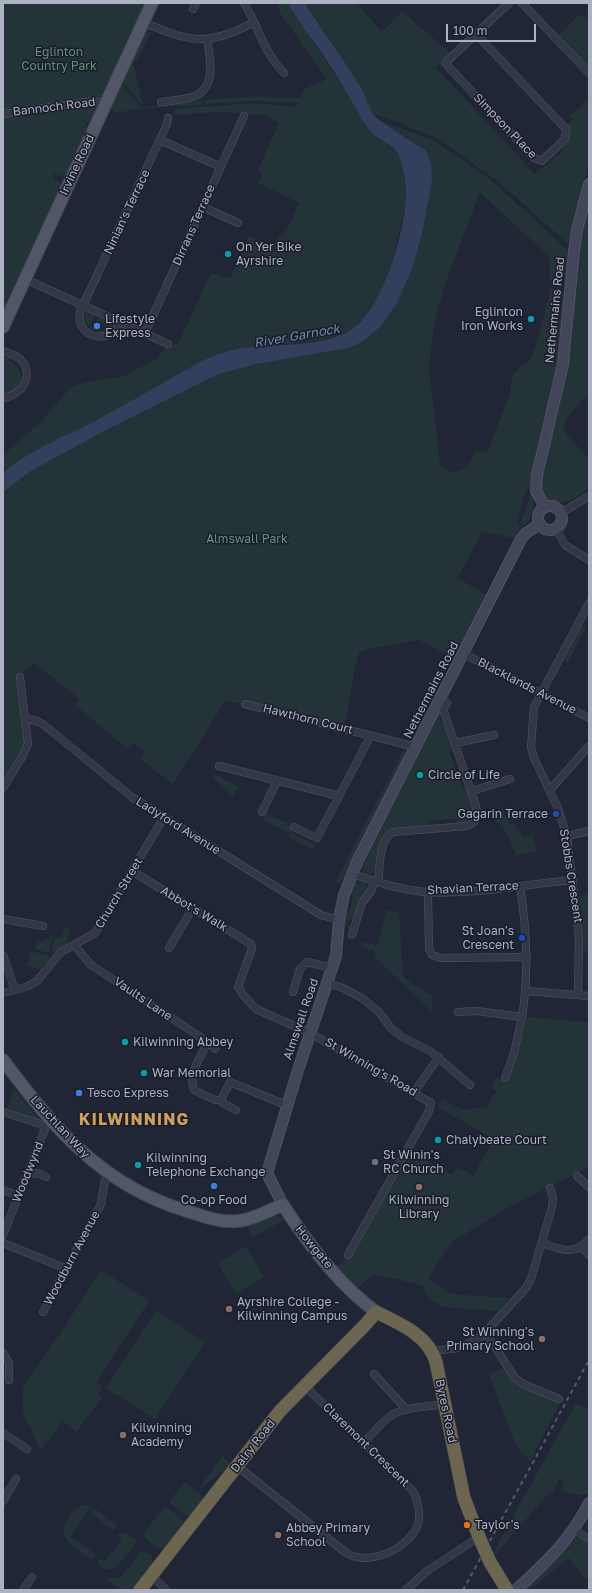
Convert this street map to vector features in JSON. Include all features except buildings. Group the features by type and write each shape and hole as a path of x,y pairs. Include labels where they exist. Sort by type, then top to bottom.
{"highway":[{"name":"Byres Road","path":"376,1312 411,1331 422,1339 432,1351 445,1404 464,1498 490,1562 507,1590"},
{"name":"Dalry Road","path":"140,1590 280,1412 369,1322 376,1312"}],"main road":[{"name":"Irvine Road","path":"3,327 152,3"},
{"name":"Nethermains Road","path":"545,507 538,496 536,480 563,364 569,311 571,270 585,210 589,184"},
{"path":"553,506 561,513 562,520 556,528 549,530 540,524 538,516 545,507 553,506"},
{"name":"Nethermains Road","path":"352,874 521,539 540,524"},
{"name":"Almswall Road","path":"267,1171 286,1105 336,956 339,920 344,895 352,874"},
{"name":"Lauchlan Way","path":"3,1060 67,1138 100,1168 131,1188 176,1208 224,1221 244,1220 283,1205"},
{"name":"Howgate","path":"267,1171 269,1180 283,1205 311,1246 352,1291 376,1312"},
{"path":"516,1590 546,1562 575,1530 589,1504"}],"street":[{"path":"244,3 266,50 284,73"},
{"name":"Simpson Place","path":"476,34 566,129 565,139 542,161 534,158 445,63 509,3"},
{"path":"522,3 589,73"},
{"path":"143,22 184,38 207,39 226,36 254,22"},
{"path":"162,102 192,98 201,93 204,89 209,80 211,67 207,39"},
{"name":"Bannoch Road","path":"3,114 88,101 106,103"},
{"name":"Dirrans Terrace","path":"145,333 244,116"},
{"name":"Ninian's Terrace","path":"121,322 114,332 103,338 92,335 84,329 80,320 80,312 160,140 168,118"},
{"path":"160,140 221,167"},
{"path":"202,207 238,224"},
{"path":"25,279 168,344"},
{"path":"3,351 21,360 27,374 23,388 10,397 3,398"},
{"path":"561,513 589,496"},
{"path":"556,528 565,545 589,560"},
{"name":"Stobbs Crescent","path":"578,995 579,938 567,836 558,806 534,758 531,747 533,714 541,694 589,603"},
{"name":"Blacklands Avenue","path":"464,654 589,718"},
{"path":"3,788 26,750 28,744 20,677"},
{"path":"352,934 362,903 371,892 376,882 380,856 390,834 395,831 470,825 475,820 478,812 472,791 443,709 447,703"},
{"name":"Hawthorn Court","path":"245,704 416,747"},
{"name":"Ladyford Avenue","path":"26,719 41,723 132,797 321,915 339,920"},
{"name":"Hawthorn Court","path":"294,827 317,838 371,735"},
{"path":"455,743 494,735"},
{"path":"550,790 589,746"},
{"path":"219,766 339,796"},
{"path":"472,791 510,779"},
{"path":"262,812 277,781"},
{"name":"Church Street","path":"3,992 26,987 36,981 61,952 75,946 97,931 164,817"},
{"path":"567,836 589,831"},
{"name":"Abbot's Walk","path":"132,871 249,942 252,949 238,984"},
{"name":"Shavian Terrace","path":"352,874 376,882 428,892 451,892 573,880"},
{"path":"505,1078 514,1053 522,1018 526,991 527,938 520,886"},
{"path":"428,892 430,949 432,955 441,958 527,957"},
{"path":"170,948 193,908"},
{"path":"3,919 43,926"},
{"name":"Vaults Lane","path":"75,946 91,964 208,1042 215,1049"},
{"path":"3,955 15,990"},
{"path":"293,992 300,969 307,962 332,968"},
{"path":"328,983 348,990 362,998 378,1011 391,1028 402,1037 439,1057 470,1085"},
{"name":"St Winning's Road","path":"238,984 239,990 253,1006 310,1033 431,1103 429,1111 348,1255"},
{"path":"526,991 589,996"},
{"path":"458,1012 477,1011 522,1018"},
{"path":"208,1042 194,1070 192,1085 194,1090 215,1100 221,1100 224,1104 236,1110"},
{"path":"414,1092 439,1057"},
{"path":"221,1100 228,1083 232,1082 286,1105"},
{"name":"Woodwynd","path":"3,1112 41,1124 44,1127 45,1132 3,1235"},
{"path":"27,1175 38,1173 46,1177"},
{"path":"577,1176 589,1187"},
{"name":"Woodburn Avenue","path":"43,1312 101,1204 105,1180"},
{"path":"432,1351 458,1348 474,1341 486,1333 529,1284 553,1202 550,1188"},
{"path":"3,1190 19,1196"},
{"path":"542,1243 565,1250 577,1249 589,1239"},
{"path":"3,1243 66,1269"},
{"path":"581,1247 589,1255"},
{"path":"486,1333 515,1378 523,1384 559,1398"},
{"path":"3,1353 9,1363 9,1380"},
{"path":"374,1374 406,1409"},
{"name":"Claremont Crescent","path":"237,1466 349,1555 358,1558 371,1558 388,1552 400,1545 414,1531 419,1517 417,1501 413,1491 305,1386"},
{"path":"363,1444 389,1418 406,1409 445,1404"},
{"path":"3,1433 27,1448"},
{"path":"3,1500 16,1479"},
{"path":"575,1530 589,1539"},
{"path":"406,1590 427,1571 479,1537"},
{"path":"151,1575 166,1590"},
{"path":"23,1590 32,1577"}],"green space":[{"name":"Eglinton Country Park","path":"3,3 147,3 94,115 92,115 85,127 90,129 66,177 54,174 53,178 59,181 63,187 3,318"},
{"path":"277,3 288,3 377,139 392,145 398,153 403,166 405,208 392,261 381,292 364,318 353,328 341,334 323,340 225,352 86,426 36,450 3,473 3,455 41,422 70,388 84,382 122,377 157,359 165,348 179,342 211,273 225,278 231,277 249,236 270,246 288,227 299,203 258,183 262,174 257,172 279,123 264,115 222,112 174,115 174,109 254,103 296,107 298,103 251,101 206,104 204,100 258,96 283,98 301,97 304,89 327,79 280,13"},
{"path":"305,3 356,3 382,32 402,11 450,53 435,67 535,174 554,159 565,146 569,139 570,132 567,125 573,119 570,116 589,98 589,161 568,244 500,183 437,138 373,114 367,105 361,87"},
{"path":"579,15 589,18 589,68 557,36"},
{"path":"149,31 151,32 138,60 133,64 143,106 123,82 143,35"},
{"path":"121,85 142,108 117,113 111,109"},
{"path":"202,100 203,105 145,108 145,107"},
{"name":"Almswall Park","path":"379,120 435,141 490,179 568,250 565,280 550,281 550,258 480,192 446,282 435,319 429,368 440,464 452,473 466,468 475,452 488,451 509,395 513,373 530,360 537,341 551,288 564,291 557,367 540,434 530,487 524,495 517,523 522,527 514,538 482,532 458,578 488,596 456,659 419,640 366,649 360,652 357,658 345,724 242,699 239,704 226,700 173,784 140,759 145,752 134,743 128,749 75,705 79,699 34,663 17,677 25,737 24,747 3,782 3,492 31,471 108,429 216,375 256,364 364,341 381,326 397,303 413,267 423,230 432,180 416,144"},
{"path":"589,215 589,394 565,420 564,426 570,438 589,458 589,488 568,501 554,502 548,499 543,493 541,483 572,344 578,250 584,223"},
{"path":"86,312 95,316 89,326 84,319"},
{"path":"98,317 114,325 104,333 92,330 89,326 103,331 106,326 96,322"},
{"path":"3,356 11,360 16,365 20,371 21,378 17,388 11,392 3,394"},
{"path":"530,494 534,506 530,519 524,526 520,523 522,514 525,514"},
{"path":"582,625 586,627 568,663 564,660"},
{"path":"441,710 442,716 439,719 441,722 445,723 454,749 449,751 463,789 468,788 474,806 473,815 471,819 457,824 457,819 429,821 429,825 391,829 381,843 377,860 377,871 373,874 367,874 363,871 362,863"},
{"path":"404,749 407,758 346,876 339,884 336,881"},
{"path":"214,774 238,787 233,797 213,777"},
{"path":"502,809 510,825 513,823 523,837 532,835 537,852 516,855 502,826 486,815"},
{"path":"266,813 294,827 292,833 316,845 313,850 289,838 290,834 263,820"},
{"path":"355,882 364,883 367,891 359,902 354,918 348,920 347,924 350,926 350,931 344,923 352,904 352,888"},
{"path":"589,894 589,951 583,951 579,896"},
{"path":"387,910 399,913 403,977 432,996 432,1012 374,956 376,953 372,949 370,952 361,944 361,941 377,946"},
{"path":"64,927 70,929 67,944 53,954 51,952 55,937 61,938"},
{"path":"51,936 53,936 49,953 35,949 37,941 43,943 45,938 50,939"},
{"path":"31,951 51,957 40,969 27,966"},
{"path":"527,1017 589,1022 589,1167 507,1208 452,1242 428,1278 451,1294 509,1298 499,1311 443,1307 428,1298 423,1286 397,1279 372,1275 357,1289 337,1267 351,1255 409,1151 452,1175 458,1167 473,1176 494,1139 438,1107 443,1099 460,1109 486,1108 496,1091 492,1088 496,1077 506,1083 517,1056"},
{"path":"14,1089 37,1117 37,1119 7,1109"},
{"path":"272,1216 278,1216 284,1220 252,1238 247,1226"},
{"path":"246,1246 264,1277 236,1294 218,1263"},
{"path":"101,1270 149,1301 96,1382 103,1386 98,1394 102,1398 76,1432 63,1421 41,1450 23,1413 23,1387 64,1328"},
{"path":"156,1310 205,1342 155,1419 106,1388"},
{"path":"503,1368 515,1383 560,1403 530,1461 516,1446 489,1374"},
{"path":"576,1403 589,1410 589,1493 579,1495 567,1493 562,1489 564,1482 559,1479 553,1494 550,1492 493,1557 492,1555"},
{"path":"222,1457 232,1464 201,1488 200,1487"},
{"path":"184,1482 201,1494 203,1499 190,1518 169,1502"},
{"path":"82,1505 92,1506 70,1536 96,1555 91,1560 67,1541 63,1532 63,1528 69,1517"},
{"path":"165,1506 186,1522 165,1548 159,1549 147,1540 143,1534"},
{"path":"94,1508 118,1526 114,1531 90,1512"},
{"path":"120,1532 126,1533 136,1540 136,1543 124,1559 113,1568 108,1570 103,1569 98,1563 100,1558 105,1561 122,1539 118,1535"},
{"path":"576,1538 583,1538 589,1543 589,1577 585,1579 569,1558 530,1589 525,1587"},
{"path":"141,1551 151,1554 153,1563 134,1590 121,1590 106,1579 121,1577"}],"water":[{"path":"288,3 305,3 347,65 365,95 375,116 426,151 431,163 432,180 423,230 413,267 397,303 381,326 364,341 348,348 256,364 216,375 108,429 31,471 3,492 3,473 27,456 53,441 106,415 196,364 218,354 240,349 322,341 338,336 352,329 362,320 372,307 388,274 403,223 406,189 401,162 397,151 394,148 371,132 328,62"}],"railway":[{"path":"463,1590 589,1360"}],"place":[{"name":"On Yer Bike Ayrshire","path":"228,254"},
{"name":"Eglinton Iron Works","path":"531,319"},
{"name":"Lifestyle Express","path":"97,326"},
{"name":"Circle of Life","path":"420,775"},
{"name":"Gagarin Terrace","path":"556,814"},
{"name":"St Joan's Crescent","path":"522,938"},
{"name":"Kilwinning Abbey","path":"125,1042"},
{"name":"War Memorial","path":"144,1073"},
{"name":"Tesco Express","path":"79,1093"},
{"name":"Chalybeate Court","path":"438,1140"},
{"name":"St Winin's RC Church","path":"375,1162"},
{"name":"Kilwinning Telephone Exchange","path":"138,1165"},
{"name":"Co-op Food","path":"214,1186"},
{"name":"Kilwinning Library","path":"419,1187"},
{"name":"Ayrshire College - Kilwinning Campus","path":"229,1309"},
{"name":"St Winning's Primary School","path":"542,1339"},
{"name":"Kilwinning Academy","path":"123,1435"},
{"name":"Taylor's","path":"467,1525"},
{"name":"Abbey Primary School","path":"278,1535"}],"district":[{"name":"KILWINNING","path":"134,1120"}],"water label":[{"name":"River Garnock","path":"297,336"}]}
